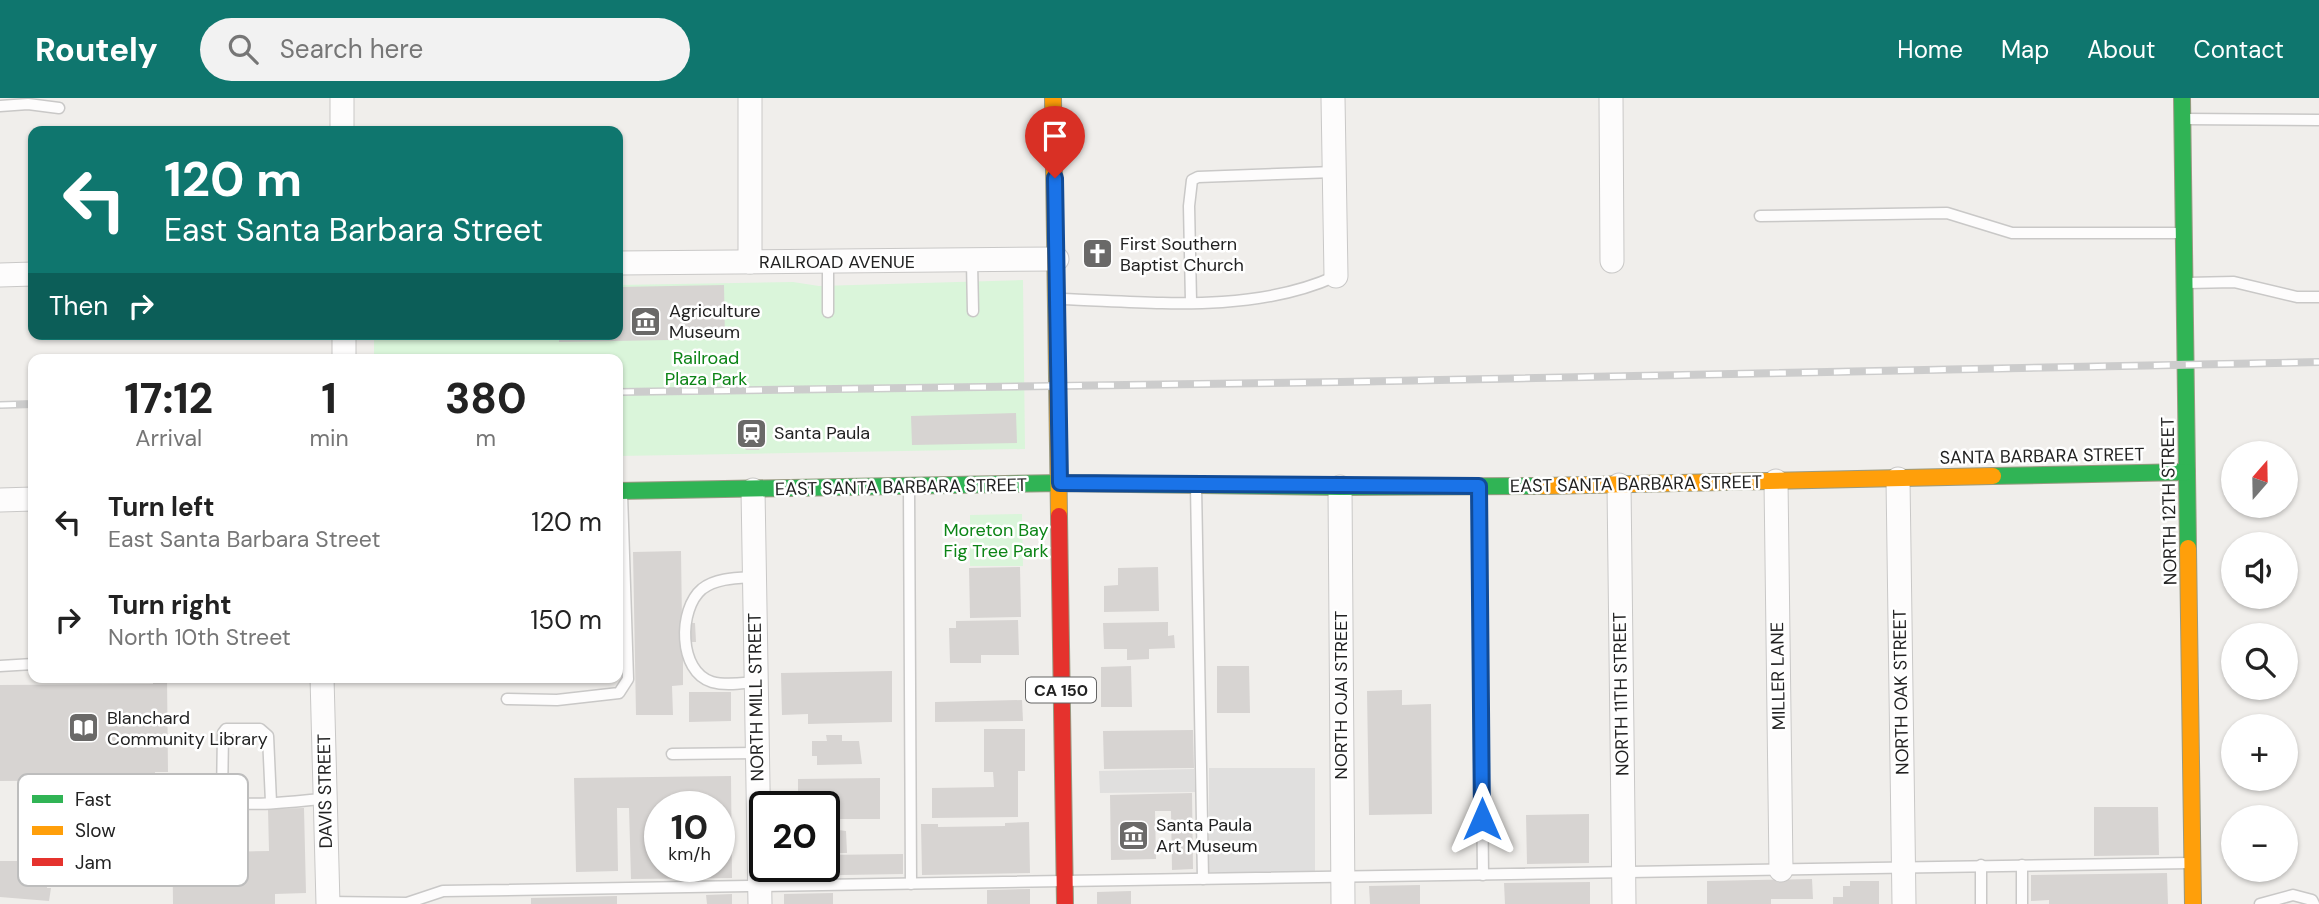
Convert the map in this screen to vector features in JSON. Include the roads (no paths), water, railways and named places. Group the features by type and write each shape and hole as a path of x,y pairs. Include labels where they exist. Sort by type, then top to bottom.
{"street":[{"path":"342,98 342,126"},
{"path":"750,98 750,262"},
{"name":"CA 150","path":"1053,98 1065,904"},
{"path":"1333,98 1336,276"},
{"path":"1611,98 1612,261"},
{"name":"NORTH 12TH STREET","path":"2182,98 2193,904"},
{"name":"RAILROAD AVENUE","path":"623,263 972,262 1057,259"},
{"path":"0,275 28,274"},
{"name":"SANTA BARBARA STREET","path":"1898,479 2187,472"},
{"name":"EAST SANTA BARBARA STREET","path":"623,491 1060,483 1340,487 1898,479"},
{"name":"NORTH OAK STREET","path":"1898,479 1904,904"},
{"name":"MILLER LANE","path":"1776,481 1781,870"},
{"name":"NORTH 11TH STREET","path":"1619,485 1624,904"},
{"name":"NORTH OJAI STREET","path":"1340,487 1343,904"},
{"name":"NORTH MILL STREET","path":"752,490 760,895"},
{"path":"0,500 28,499"},
{"name":"DAVIS STREET","path":"322,683 328,903"}],"lane":[{"path":"0,106 28,104 59,108"},
{"path":"2182,119 2319,120"},
{"path":"1191,301 1189,206 1192,180 1198,177 1334,172"},
{"path":"1760,216 1947,213 2012,233 2184,233"},
{"path":"972,262 973,311"},
{"path":"828,263 828,312"},
{"path":"1056,299 1262,299 1287,295 1336,276"},
{"path":"2184,283 2234,282 2297,297 2319,297"},
{"path":"1196,483 1203,879"},
{"path":"909,485 911,884"},
{"path":"1479,486 1483,875"},
{"path":"507,699 557,700 619,693 628,679 623,562"},
{"path":"754,577 726,579 704,588 695,597 686,620 686,645 694,667 701,676 713,682 756,682"},
{"path":"0,666 28,664"},
{"path":"222,774 223,733 226,729 260,729 268,736 271,802"},
{"path":"672,754 756,752"},
{"path":"248,803 324,799"},
{"path":"328,903 407,903 443,891 760,895 911,884 1065,879 2193,863"},
{"path":"1981,865 1981,904"},
{"path":"2022,865 2022,904"},
{"path":"2260,904 2293,895 2312,900 2314,904"}],"railway":[{"path":"623,392 1340,382 2319,362"},
{"path":"0,405 28,404"}],"place":[{"name":"First Southern Baptist Church","path":"1097,254"},
{"name":"Agriculture Museum","path":"646,321"},
{"name":"Santa Paula","path":"751,433"},
{"name":"Blanchard Community Library","path":"84,728"},
{"name":"Santa Paula Art Museum","path":"1133,835"}],"park label":[{"name":"Railroad Plaza Park","path":"706,368"},
{"name":"Moreton Bay Fig Tree Park","path":"996,540"}]}
